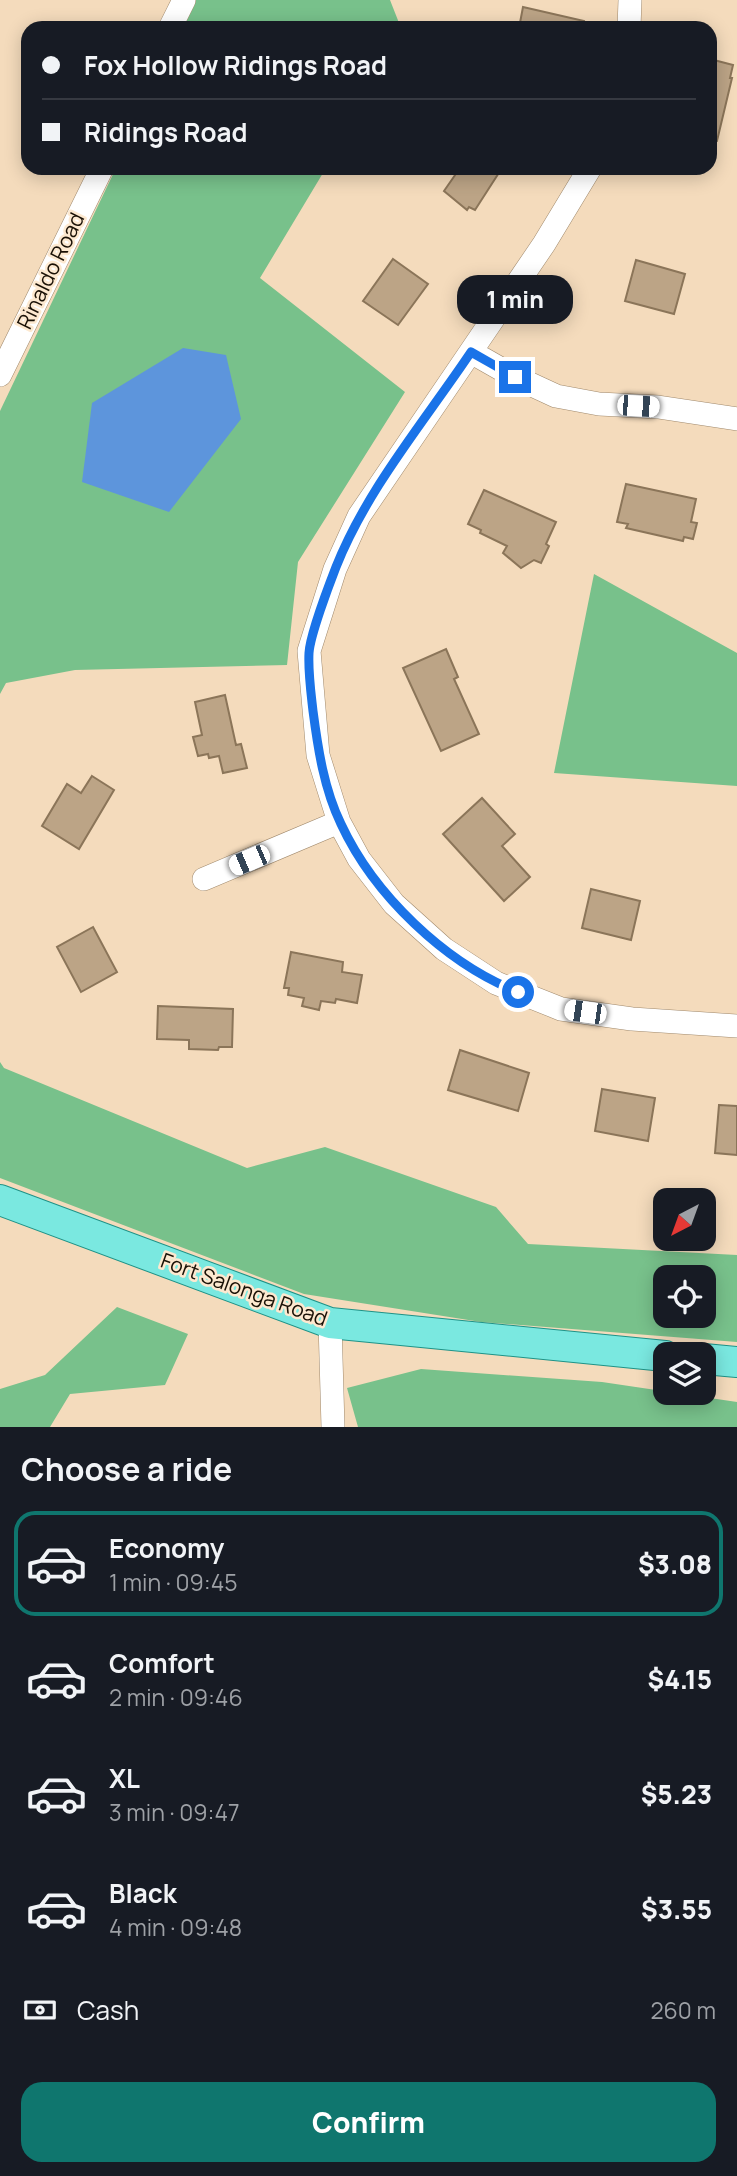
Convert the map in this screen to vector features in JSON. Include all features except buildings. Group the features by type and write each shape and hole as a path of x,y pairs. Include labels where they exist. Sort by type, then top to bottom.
{"main road":[{"name":"Fort Salonga Road","path":"0,1200 330,1322 653,1355"},
{"path":"716,1360 737,1362"}],"street":[{"path":"174,21 184,0"},
{"path":"629,21 630,0"},
{"name":"Rinaldo Road","path":"0,375 7,341 98,175"},
{"path":"586,175 544,244 359,516 335,569 309,651 318,755 339,822 359,859 394,904 444,949 496,983 561,1009 632,1019 737,1026"},
{"path":"471,352 556,396 599,404 658,407 737,419"},
{"path":"204,879 339,822"},
{"path":"330,1322 333,1427"}],"green space":[{"path":"196,0 390,0 398,21 186,21"},
{"path":"113,175 322,175 260,278 405,392 298,562 287,665 75,670 6,683 0,694 0,411"},
{"path":"594,574 737,653 737,786 554,773"},
{"path":"0,1062 4,1068 247,1168 325,1147 496,1207 528,1244 737,1255 737,1342 481,1322 304,1294 0,1178"},
{"path":"117,1307 188,1334 165,1385 70,1394 50,1427 0,1427 0,1389 45,1375"},
{"path":"421,1369 602,1382 653,1390 653,1405 716,1405 716,1399 737,1402 737,1427 358,1427 347,1388"}],"water":[{"path":"183,348 226,355 241,419 169,512 82,482 92,403"}],"route":[{"path":"515,377 471,352 359,516 335,569 309,651 318,755 339,822 359,859 394,904 444,949 496,983 518,992"}]}
